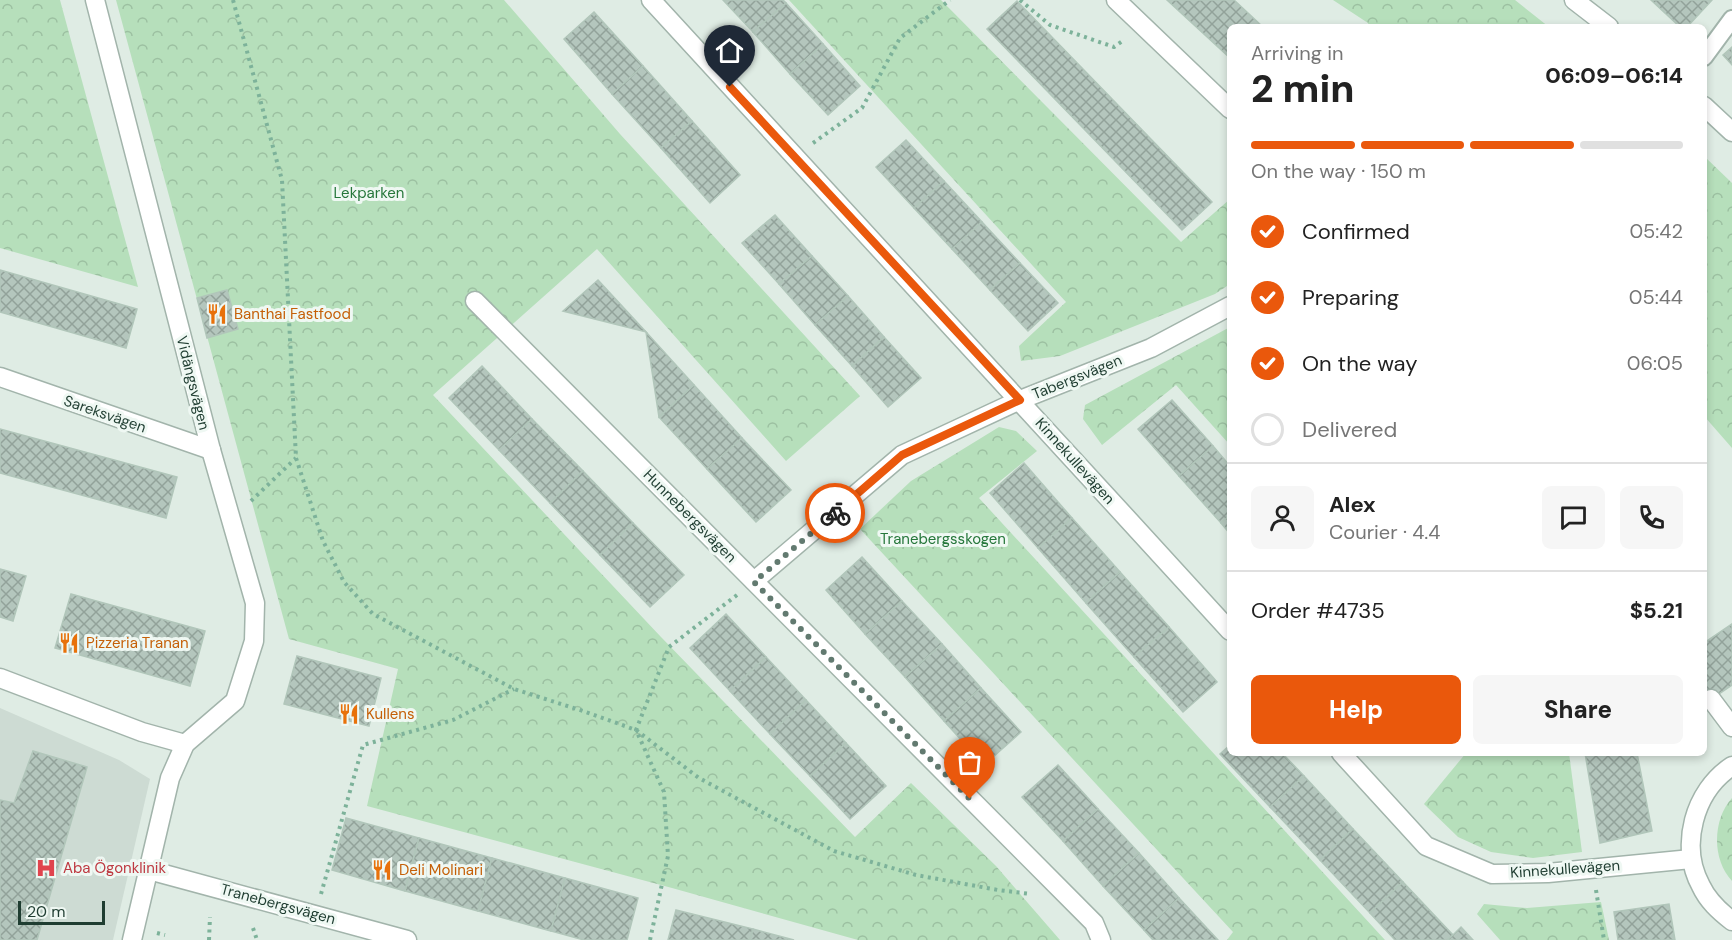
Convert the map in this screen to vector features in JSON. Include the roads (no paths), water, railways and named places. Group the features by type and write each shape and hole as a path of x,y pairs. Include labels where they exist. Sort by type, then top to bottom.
{"street":[{"name":"Vidängsvägen","path":"95,0 211,450 255,603 254,641 235,701 185,744"},
{"name":"Kinnekullevägen","path":"651,0 1227,628"},
{"path":"1116,0 1227,106"},
{"path":"1574,0 1605,24"},
{"path":"1707,109 1732,132"},
{"name":"Hunnebergsvägen","path":"475,301 1094,923 1101,940"},
{"name":"Tabergsvägen","path":"754,582 902,455 1020,400 1151,348 1227,308"},
{"name":"Sareksvägen","path":"0,377 211,450"},
{"path":"0,678 142,732 185,744 170,778 132,940"},
{"path":"1711,699 1732,728"},
{"name":"Kinnekullevägen","path":"1344,756 1426,846 1492,873 1548,873 1691,859"},
{"path":"1732,766 1710,785 1697,808 1691,833 1691,859 1700,885 1716,908 1732,921"},
{"name":"Tranebergsvägen","path":"148,870 407,940"}],"lane":[{"path":"1707,53 1732,19"}],"place":[{"name":"Banthai Fastfood","path":"217,314"},
{"name":"Pizzeria Tranan","path":"69,643"},
{"name":"Kullens","path":"349,714"},
{"name":"Aba Ögonklinik","path":"46,868"},
{"name":"Deli Molinari","path":"382,870"}],"park label":[{"name":"Lekparken","path":"369,193"},
{"name":"Tranebergsskogen","path":"943,539"}]}
